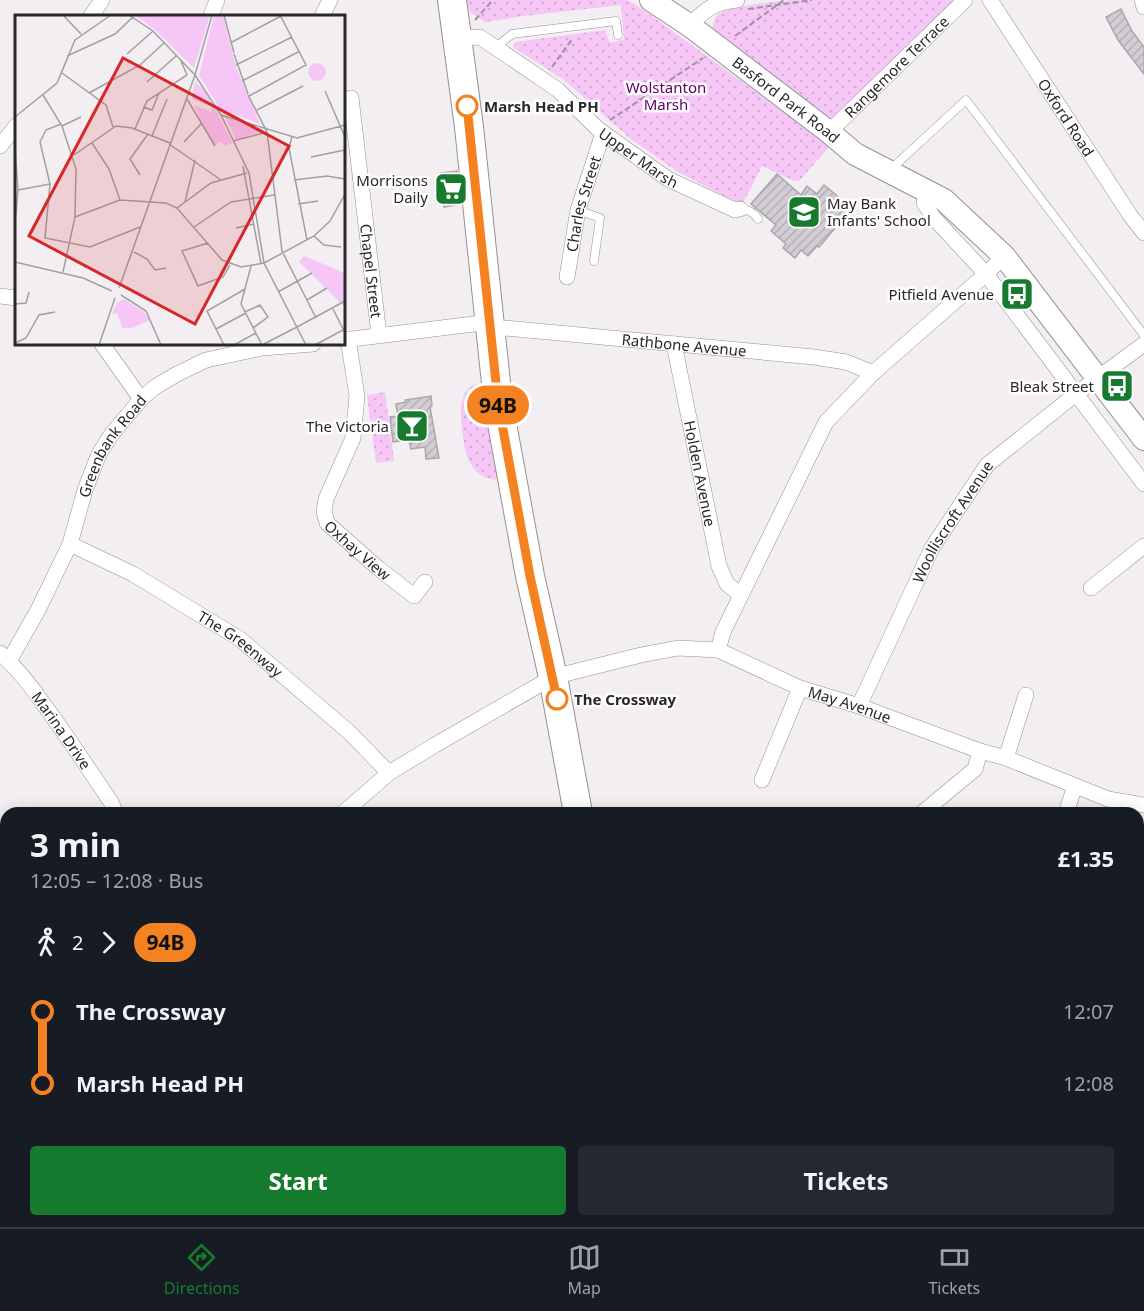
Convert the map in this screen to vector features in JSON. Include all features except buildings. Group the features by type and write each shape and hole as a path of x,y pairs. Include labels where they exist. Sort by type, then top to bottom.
{"highway":[{"path":"452,0 470,127 498,402 530,576 553,676 577,807"}],"main road":[{"name":"Basford Park Road","path":"651,0 688,25 855,154 944,200 1004,256 1144,440"}],"street":[{"path":"92,15 102,0"},
{"path":"211,15 217,0"},
{"path":"322,15 330,0"},
{"name":"Rangemore Terrace","path":"829,132 965,0"},
{"name":"Oxford Road","path":"990,0 1144,233"},
{"path":"1142,0 1144,7"},
{"path":"688,25 707,8 718,3 740,5"},
{"name":"Upper Marsh","path":"458,39 480,37 558,90 601,131 668,179 735,210 740,209"},
{"name":"Chapel Street","path":"351,98 376,336"},
{"path":"0,146 15,131"},
{"name":"Charles Street","path":"567,277 578,210 601,131"},
{"path":"926,191 924,203 933,217 986,274 1144,484"},
{"path":"718,650 723,632 826,422 873,373 1004,256"},
{"path":"0,296 15,298"},
{"name":"Rathbone Avenue","path":"376,336 490,326 814,357 846,362 873,373"},
{"path":"346,339 376,336"},
{"name":"Oxhay View","path":"346,339 357,396 352,438 326,499 324,511 327,523 414,596 425,582"},
{"name":"Holden Avenue","path":"674,344 719,566 727,584 741,595"},
{"path":"1097,378 1144,344"},
{"path":"103,345 141,399"},
{"name":"Greenbank Road","path":"4,657 38,610 70,544 85,490 99,454 111,435 141,399 177,374 206,360 262,346 288,345"},
{"name":"Woolliscroft Avenue","path":"859,706 932,548 987,465 1097,378"},
{"name":"The Greenway","path":"70,544 133,574 240,639 348,732 389,773"},
{"path":"1091,588 1144,546"},
{"name":"May Avenue","path":"553,676 678,648 718,650 800,688 859,706 980,751 1006,758 1108,800 1144,805"},
{"name":"Marina Drive","path":"4,657 37,694 64,731 113,807"},
{"path":"351,807 389,773 553,676"},
{"path":"762,780 800,688"},
{"path":"1006,758 1026,695"},
{"path":"929,807 975,769 980,751"},
{"path":"1068,807 1075,786"}],"lane":[{"path":"495,48 512,34 616,21 618,35"},
{"path":"888,172 966,100 1144,336"},
{"path":"740,209 755,214 758,219"},
{"path":"578,210 600,218 594,261"}],"path":[{"path":"601,131 784,0"},
{"path":"740,5 778,5 812,0"},
{"path":"543,79 582,25"}],"green space":[{"name":"Wolstanton Marsh","path":"464,0 628,0 830,146 799,181 794,181 762,166 742,205 678,172 631,139 564,80 513,47 515,42 605,30 610,43 624,39 621,5 485,22 470,12"},
{"name":"Wolstanton Marsh","path":"792,0 956,0 838,116 827,119 713,34 715,20 722,12 752,5"},
{"path":"482,383 497,477 495,480 482,476 470,463 463,435 462,400 468,389"},
{"path":"385,392 394,461 376,463 367,395"}],"bus line":[{"name":"94B","path":"467,106 498,402 530,576 557,699"}],"place":[{"name":"Marsh Head PH","path":"467,106"},
{"name":"Morrisons Daily","path":"451,189"},
{"name":"May Bank Infants' School","path":"804,212"},
{"name":"Pitfield Avenue","path":"1017,294"},
{"name":"Bleak Street","path":"1117,386"},
{"name":"The Victoria","path":"412,426"},
{"name":"The Crossway","path":"557,699"}]}
